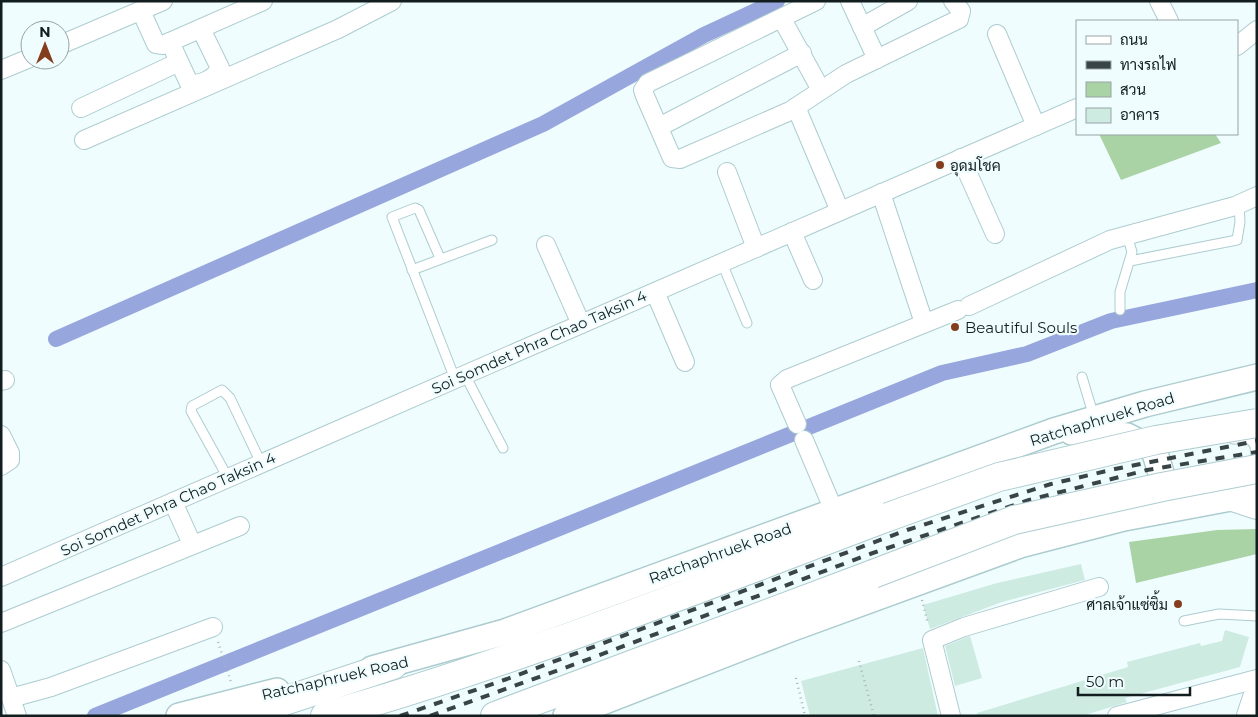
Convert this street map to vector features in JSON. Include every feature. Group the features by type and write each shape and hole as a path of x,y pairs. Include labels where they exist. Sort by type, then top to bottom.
{"main road":[{"name":"Ratchaphruek Road","path":"179,716 393,664 505,632 1054,431 1196,390 1257,377"},
{"name":"Ratchaphruek Road","path":"325,716 401,695 532,650 999,477 1156,440 1257,423"},
{"path":"1054,431 1127,436 1159,451 1162,476 1151,505 1124,518"},
{"path":"496,716 1014,520 1162,486 1257,469"},
{"path":"566,716 790,629 1020,545 1124,518 1249,498"},
{"path":"239,716 393,664"},
{"path":"1251,716 1257,698"}],"street":[{"path":"70,41 163,1"},
{"path":"141,11 156,44 163,45 263,1"},
{"path":"84,140 338,29 392,1"},
{"path":"816,1 648,83 643,90 672,158 680,159 796,107 846,74 960,19 961,11 953,1"},
{"path":"850,1 878,59"},
{"path":"862,26 908,1"},
{"path":"1159,1 1168,20"},
{"path":"782,19 821,90"},
{"path":"170,42 189,83 203,82 217,74 220,68 201,29"},
{"path":"1238,45 1257,30"},
{"path":"997,34 1036,126"},
{"path":"659,127 802,53"},
{"path":"1,70 20,62"},
{"path":"81,108 180,62"},
{"path":"796,107 840,211"},
{"name":"Soi Somdet Phra Chao Taksin 4","path":"1,577 1076,108"},
{"path":"961,158 995,234"},
{"path":"727,172 756,248"},
{"path":"881,193 924,323"},
{"path":"834,511 780,385 787,379 964,308 1110,240 1239,204 1257,196"},
{"path":"792,232 813,280"},
{"path":"546,245 582,324"},
{"path":"655,292 685,362"},
{"path":"1,435 10,453 10,460 1,466"},
{"path":"173,502 192,544"},
{"path":"1,623 240,526"},
{"path":"952,716 932,640 964,627 1099,586"},
{"path":"11,698 51,687 213,627"},
{"path":"1,670 17,716"},
{"path":"1117,716 1257,679"}],"lane":[{"path":"1130,262 1237,240 1240,222 1239,204"},
{"path":"440,258 419,210 415,208 392,217 412,270 460,377 503,448"},
{"path":"1120,310 1120,292 1132,252 1127,235"},
{"path":"412,270 492,240"},
{"path":"722,263 747,323"},
{"path":"1082,377 1094,419"},
{"path":"228,478 191,411 192,406 222,390 230,398 261,464"},
{"path":"1156,492 1164,481 1174,477 1251,464 1256,458 1256,446 1250,439 1225,441"},
{"path":"1184,621 1219,614 1257,616"}],"path":[{"path":"921,595 932,640"},
{"path":"224,657 232,686"},
{"path":"859,661 874,716"},
{"path":"796,678 805,716"}],"green space":[{"path":"1099,135 1216,135 1221,143 1121,180"},
{"path":"1257,529 1257,554 1136,583 1129,542 1217,530"}],"building":[{"path":"1081,564 1085,580 1002,602 930,629 923,605 997,583"},
{"path":"1225,630 1249,637 1240,667 1125,698 1127,702 1082,716 977,716 977,713 1128,667 1127,662 1200,643 1201,646 1222,641"},
{"path":"970,636 982,678 955,686 945,646"},
{"path":"923,648 938,716 810,716 801,681"}],"waterway":[{"path":"56,339 543,124 704,35 777,1"},
{"path":"95,716 942,373 1027,354 1111,321 1257,290"}],"railway":[{"path":"400,716 507,679 907,530 1051,484 1115,469 1257,441"},
{"path":"430,716 870,554 1029,500 1147,470 1257,452"}],"place":[{"name":"อุดมโชค","path":"940,165"},
{"name":"Beautiful Souls","path":"955,327"},
{"name":"ศาลเจ้าแซ่ซิ้ม","path":"1178,604"}]}
